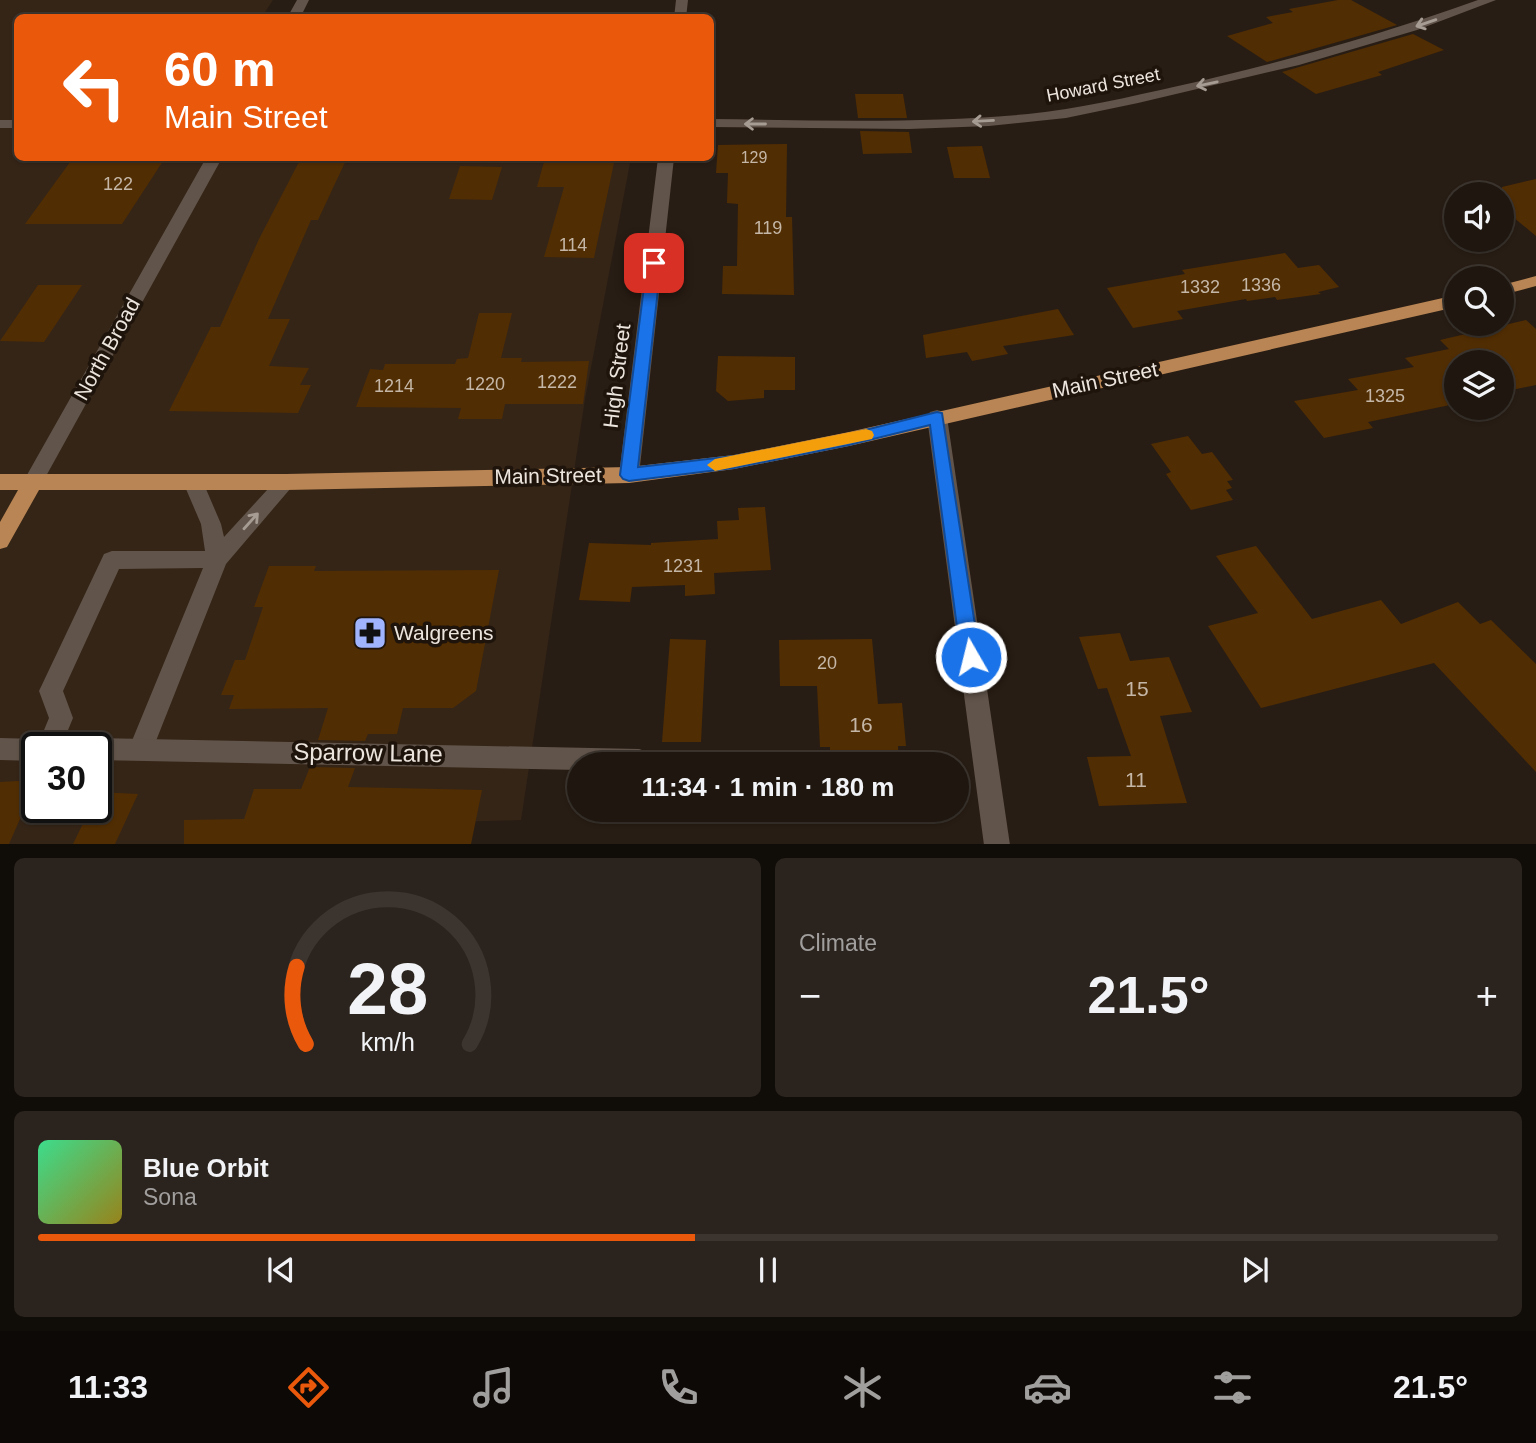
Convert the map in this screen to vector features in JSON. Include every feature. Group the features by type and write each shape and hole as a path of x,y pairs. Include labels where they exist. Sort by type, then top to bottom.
{"main road":[{"path":"1514,287 1536,281"},
{"name":"Main Street","path":"0,482 286,482 629,475 734,462 849,439 1444,304"},
{"name":"North Broad","path":"0,541 33,482"}],"street":[{"name":"Howard Street","path":"714,123 903,125 994,121 1065,114 1222,81 1420,26 1490,0"},
{"name":"North Broad","path":"33,482 212,161"},
{"name":"High Street","path":"629,475 666,161"},
{"path":"937,417 997,844"},
{"path":"193,482 211,524 217,559"},
{"path":"141,748 217,559 286,482"},
{"path":"55,732 61,719 51,691 112,560 217,559"},
{"path":"0,749 21,750"},
{"name":"Sparrow Lane","path":"112,749 567,758"}],"shaded area":[{"path":"0,0 273,0 264,14 14,14 14,161 630,161 585,399 521,820 261,828 256,844 0,844"}],"building":[{"path":"1351,0 1397,25 1267,62 1227,36 1273,23 1266,17 1293,12 1289,9"},
{"path":"1413,34 1444,50 1378,72 1382,75 1316,94 1282,72"},
{"path":"855,94 903,94 907,118 858,118"},
{"path":"860,131 909,132 912,153 863,154"},
{"path":"787,144 786,217 792,217 794,295 722,294 723,266 737,266 738,204 727,203 728,173 716,173 718,145"},
{"path":"982,146 990,178 954,178 947,147"},
{"path":"71,161 163,161 122,224 25,224"},
{"path":"299,161 346,161 318,220 311,220 268,319 290,319 269,366 309,368 300,385 311,385 298,413 169,411 211,327 220,327 259,239"},
{"path":"544,161 614,161 594,258 544,257 564,187 537,187"},
{"path":"460,166 502,167 492,200 449,199"},
{"path":"1536,179 1536,236 1514,218 1514,184"},
{"path":"1285,253 1298,268 1319,265 1339,287 1318,292 1321,294 1277,300 1275,297 1246,299 1177,311 1183,319 1133,328 1107,288 1185,274 1182,270"},
{"path":"38,285 82,285 44,342 0,341"},
{"path":"1058,309 1074,335 1003,346 1008,354 972,361 967,352 926,358 923,335"},
{"path":"479,313 512,313 501,358 522,358 521,362 589,361 583,404 505,404 502,419 458,419 461,408 356,407 370,369 383,370 385,364 455,364 457,359 468,358"},
{"path":"1526,320 1536,329 1536,385 1514,390 1514,350 1444,350 1449,349 1440,340 1457,336 1514,336 1514,323"},
{"path":"1444,350 1444,406 1368,422 1373,428 1324,438 1294,401 1358,390 1348,379 1414,367 1405,358"},
{"path":"718,356 795,357 795,390 764,390 764,398 728,401 716,391"},
{"path":"1188,436 1202,454 1212,452 1233,480 1227,481 1232,488 1226,490 1233,500 1191,510 1166,474 1171,472 1151,444"},
{"path":"765,507 771,570 714,573 715,594 685,596 685,585 632,587 630,602 579,600 589,543 651,545 718,539 717,521 739,520 738,508"},
{"path":"1256,546 1312,619 1381,600 1401,624 1458,602 1480,624 1491,620 1536,664 1536,772 1434,663 1261,708 1208,626 1258,613 1216,556"},
{"name":"Walgreens","path":"269,566 316,566 314,571 499,570 476,691 453,708 403,708 397,734 368,734 365,741 318,740 328,708 229,709 234,695 221,695 235,660 245,660 263,607 254,607"},
{"path":"1120,633 1130,661 1169,657 1192,712 1160,716 1187,803 1099,806 1087,757 1131,756 1107,688 1098,689 1079,637"},
{"path":"670,639 706,640 701,742 662,742"},
{"path":"872,639 878,704 902,703 906,746 898,746 898,752 830,752 830,747 820,747 817,686 780,686 779,640"},
{"path":"310,767 355,768 348,787 482,790 471,844 184,844 184,820 244,819 254,789 301,789"},
{"path":"21,781 21,817 9,844 0,844 0,782"},
{"path":"112,793 138,794 115,844 73,844 83,823 112,823"}],"slow traffic":[{"path":"715,465 866,435"}],"place":[{"name":"Walgreens","path":"370,633"}],"route":[{"path":"654,263 629,475 734,462 849,439 937,417 971,657"}]}
